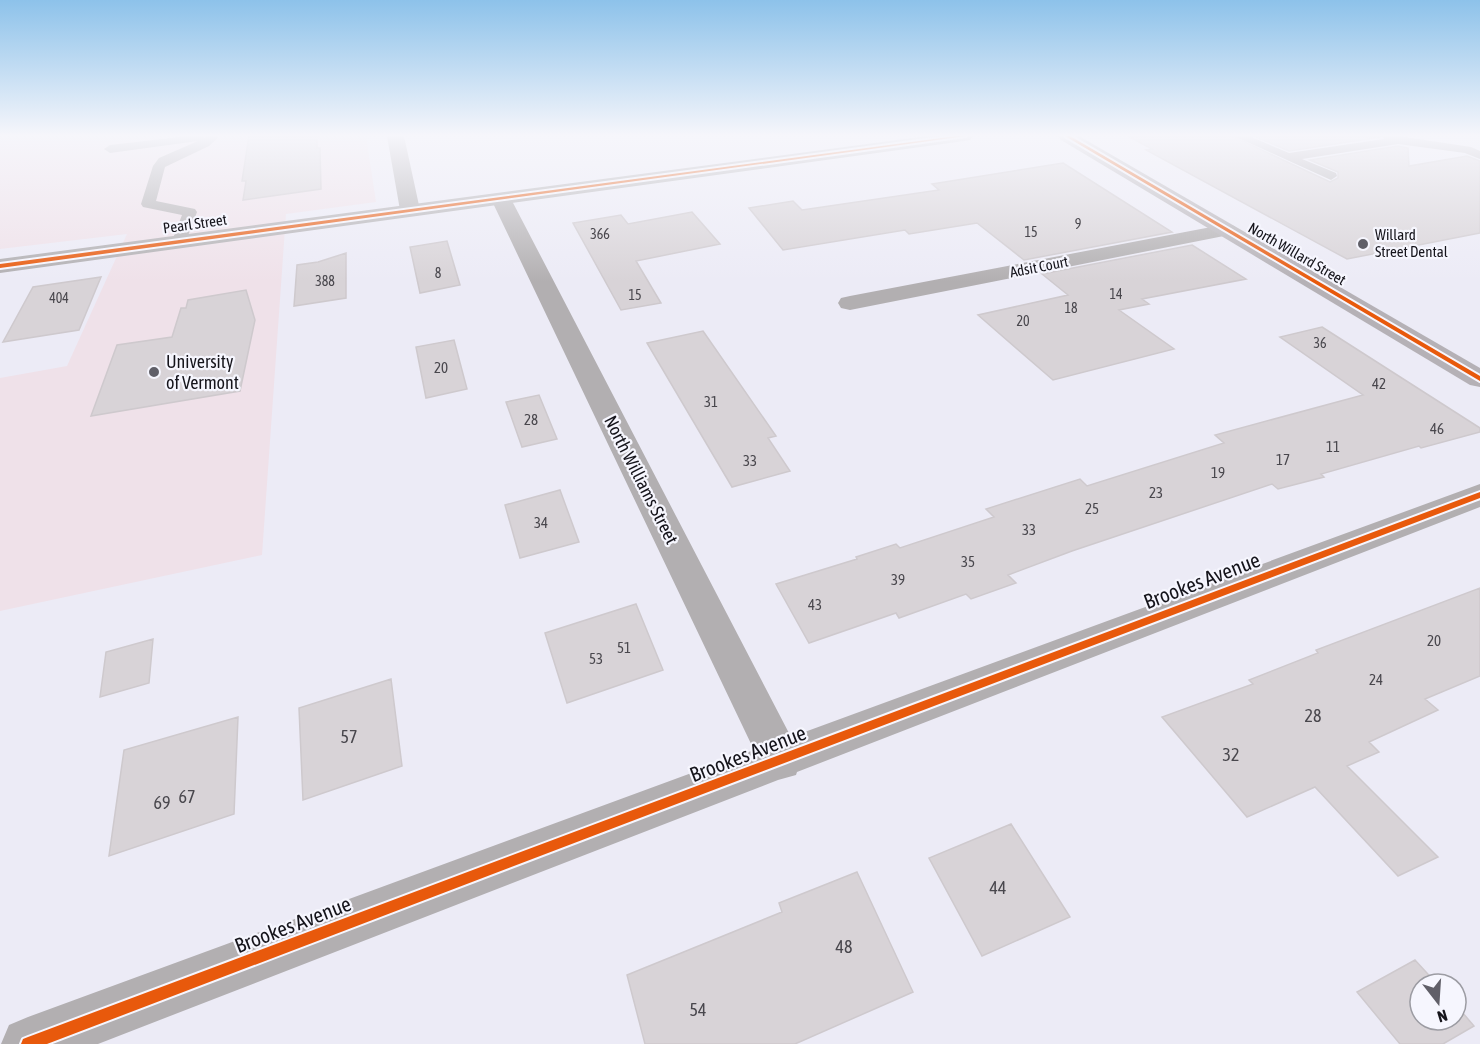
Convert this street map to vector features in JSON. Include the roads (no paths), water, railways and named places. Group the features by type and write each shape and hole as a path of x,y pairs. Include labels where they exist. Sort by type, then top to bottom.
{"main road":[{"name":"Pearl Street","path":"0,266 606,185"},
{"name":"North Willard Street","path":"1150,185 1480,379"}],"street":[{"path":"405,185 410,210"},
{"name":"North Williams Street","path":"501,199 782,761"},
{"name":"Adsit Court","path":"850,303 1227,230"},
{"name":"Brookes Avenue","path":"28,1044 782,761 1480,495"}],"lane":[{"path":"154,185 148,204 190,212 179,241"}],"place":[{"name":"Willard Street Dental","path":"1363,244"},
{"name":"University of Vermont","path":"154,372"}]}
